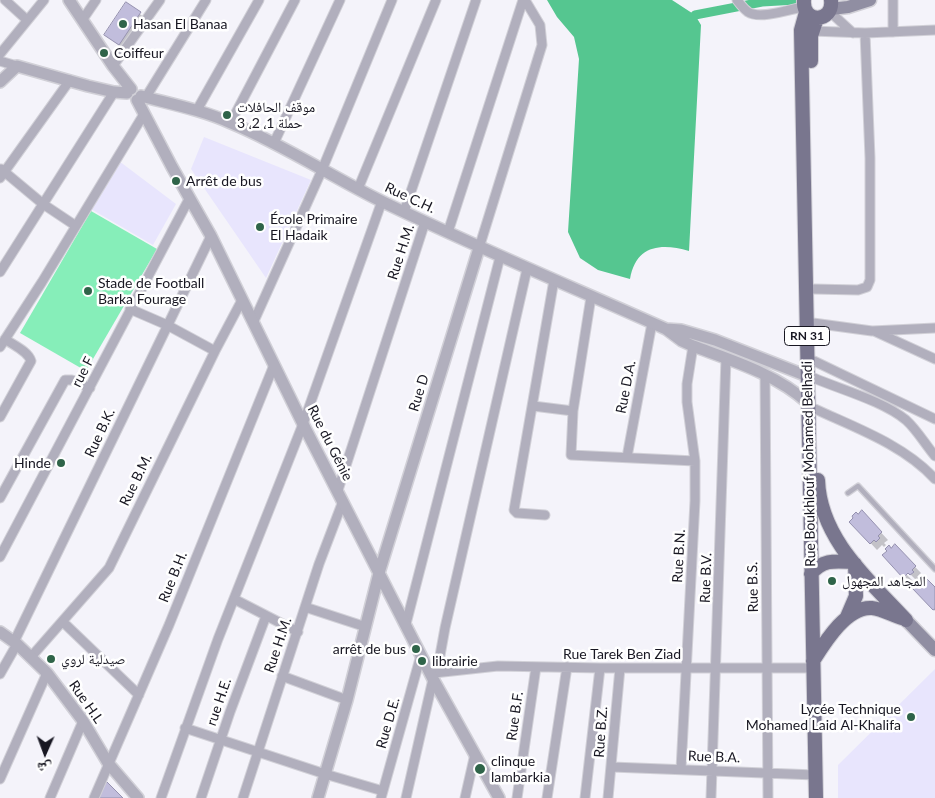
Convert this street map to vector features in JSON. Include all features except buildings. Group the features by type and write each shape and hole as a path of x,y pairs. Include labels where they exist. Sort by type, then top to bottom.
{"main road":[{"path":"808,13 826,15 830,7 848,7 870,0"},
{"name":"Rue Boukhlouf Mohamed Belhadi","path":"808,13 814,360 811,377"},
{"name":"Rue Boukhlouf Mohamed Belhadi","path":"808,13 801,30 811,377 811,574 816,798"},
{"name":"Rue Boukhlouf Mohamed Belhadi","path":"811,406 818,486 821,504 830,529 853,563 906,620"},
{"path":"811,574 814,569 824,562 853,563 856,596 852,608 813,664"},
{"path":"812,613 824,622 843,621 859,610 873,608 906,620 935,650"}],"street":[{"path":"4,0 27,20"},
{"path":"0,54 44,0"},
{"name":"Rue du Génie","path":"69,0 113,66 136,95 144,114 211,236 379,574 499,798"},
{"path":"83,19 96,0"},
{"path":"113,66 160,0"},
{"path":"136,95 206,0"},
{"path":"197,110 258,0"},
{"path":"231,122 295,0"},
{"path":"274,143 340,0"},
{"path":"254,321 322,170 392,0"},
{"path":"358,189 436,0"},
{"path":"404,212 476,0"},
{"path":"448,232 524,0"},
{"name":"Rue D","path":"318,798 379,574 542,44 540,25 524,0"},
{"path":"737,0 747,12 752,14 808,13 853,32 935,30"},
{"path":"893,0 893,32"},
{"path":"830,7 853,32"},
{"path":"813,289 858,290 867,287 870,280 870,158 865,32"},
{"name":"Rue C.H.","path":"0,61 114,92 136,95 197,110 231,122 358,189 479,248 666,329 682,341 693,346 726,358 785,384 811,406"},
{"path":"0,82 17,66"},
{"path":"70,80 2,173 76,226"},
{"path":"0,272 114,92"},
{"path":"0,417 31,361 31,358 23,351 2,343 144,114"},
{"name":"rue F","path":"0,557 190,199"},
{"path":"161,798 218,639 303,424 382,201"},
{"name":"Rue H.M.","path":"338,490 425,222"},
{"name":"Rue B.K.","path":"0,674 211,236"},
{"path":"406,624 500,257"},
{"path":"406,798 526,268"},
{"path":"545,515 517,513 514,510 554,280"},
{"path":"591,296 573,411 571,455 695,461"},
{"name":"Rue B.M.","path":"31,657 109,568 215,351 242,300"},
{"path":"130,309 167,325 215,351"},
{"name":"Rue D.A.","path":"627,457 652,323"},
{"path":"813,323 872,331 935,328"},
{"name":"Rue C.H.","path":"666,329 681,330 715,340 811,377"},
{"path":"872,331 935,359"},
{"name":"Rue B.N.","path":"681,769 693,556 695,461 687,402 693,346"},
{"name":"Rue B.V.","path":"712,798 726,358"},
{"path":"814,360 935,420"},
{"name":"Rue B.H.","path":"94,798 139,695 274,365"},
{"name":"Rue B.S.","path":"765,375 768,798"},
{"path":"811,377 887,407 912,426 935,456"},
{"path":"0,498 64,380 72,380 90,388"},
{"path":"893,412 899,401"},
{"path":"533,406 573,411"},
{"path":"811,406 856,427 901,452 922,466 935,479"},
{"name":"Rue H.M.","path":"243,798 298,632 318,564 343,501"},
{"path":"234,598 298,632"},
{"path":"306,607 366,627"},
{"name":"rue H.E.","path":"201,798 266,616"},
{"path":"63,622 139,695"},
{"name":"Rue H.L","path":"0,632 15,643 47,673 83,722 108,763 138,798"},
{"name":"Rue D.E.","path":"382,795 422,656"},
{"name":"Rue Tarek Ben Ziad","path":"434,675 498,666 768,668 813,664"},
{"name":"Rue B.F.","path":"517,798 536,667"},
{"path":"546,798 567,667"},
{"path":"585,798 600,668"},
{"name":"Rue B.Z.","path":"608,798 620,668"},
{"path":"0,779 47,673"},
{"path":"282,676 346,700"},
{"path":"50,798 83,722"},
{"path":"185,728 325,774 382,795"},
{"path":"465,798 475,754"},
{"name":"Rue B.A.","path":"612,767 815,775"}],"lane":[{"path":"848,493 858,486 935,569"}],"shaded area":[{"path":"547,0 672,0 695,15 701,25 689,251 669,247 651,249 638,259 630,279 598,270 580,258 568,232 579,59 574,37 557,17"},
{"name":"École Primaire El Hadaik","path":"204,137 311,180 266,278 191,169"},
{"path":"119,161 176,204 153,245 91,209"},
{"name":"Stade de Football Barka Fourage","path":"91,211 157,249 86,371 20,333"},
{"name":"Lycée Technique Mohamed Laid Al-Khalifa","path":"935,669 935,798 838,798 838,765"}],"waterway":[{"path":"695,15 762,2 797,0"}],"place":[{"name":"Hasan El Banaa","path":"123,24"},
{"name":"Coiffeur","path":"104,53"},
{"name":"موقف الحافلات حملة 1، 2، 3","path":"227,115"},
{"name":"Arrêt de bus","path":"176,181"},
{"name":"École Primaire El Hadaik","path":"260,227"},
{"name":"Stade de Football Barka Fourage","path":"88,291"},
{"name":"Hinde","path":"61,463"},
{"name":"المجاهد المجهول","path":"832,581"},
{"name":"arrêt de bus","path":"416,649"},
{"name":"صيدلية لروي","path":"51,659"},
{"name":"librairie","path":"422,661"},
{"name":"Lycée Technique Mohamed Laid Al-Khalifa","path":"911,717"},
{"name":"clinque lambarkia","path":"480,769"}]}
